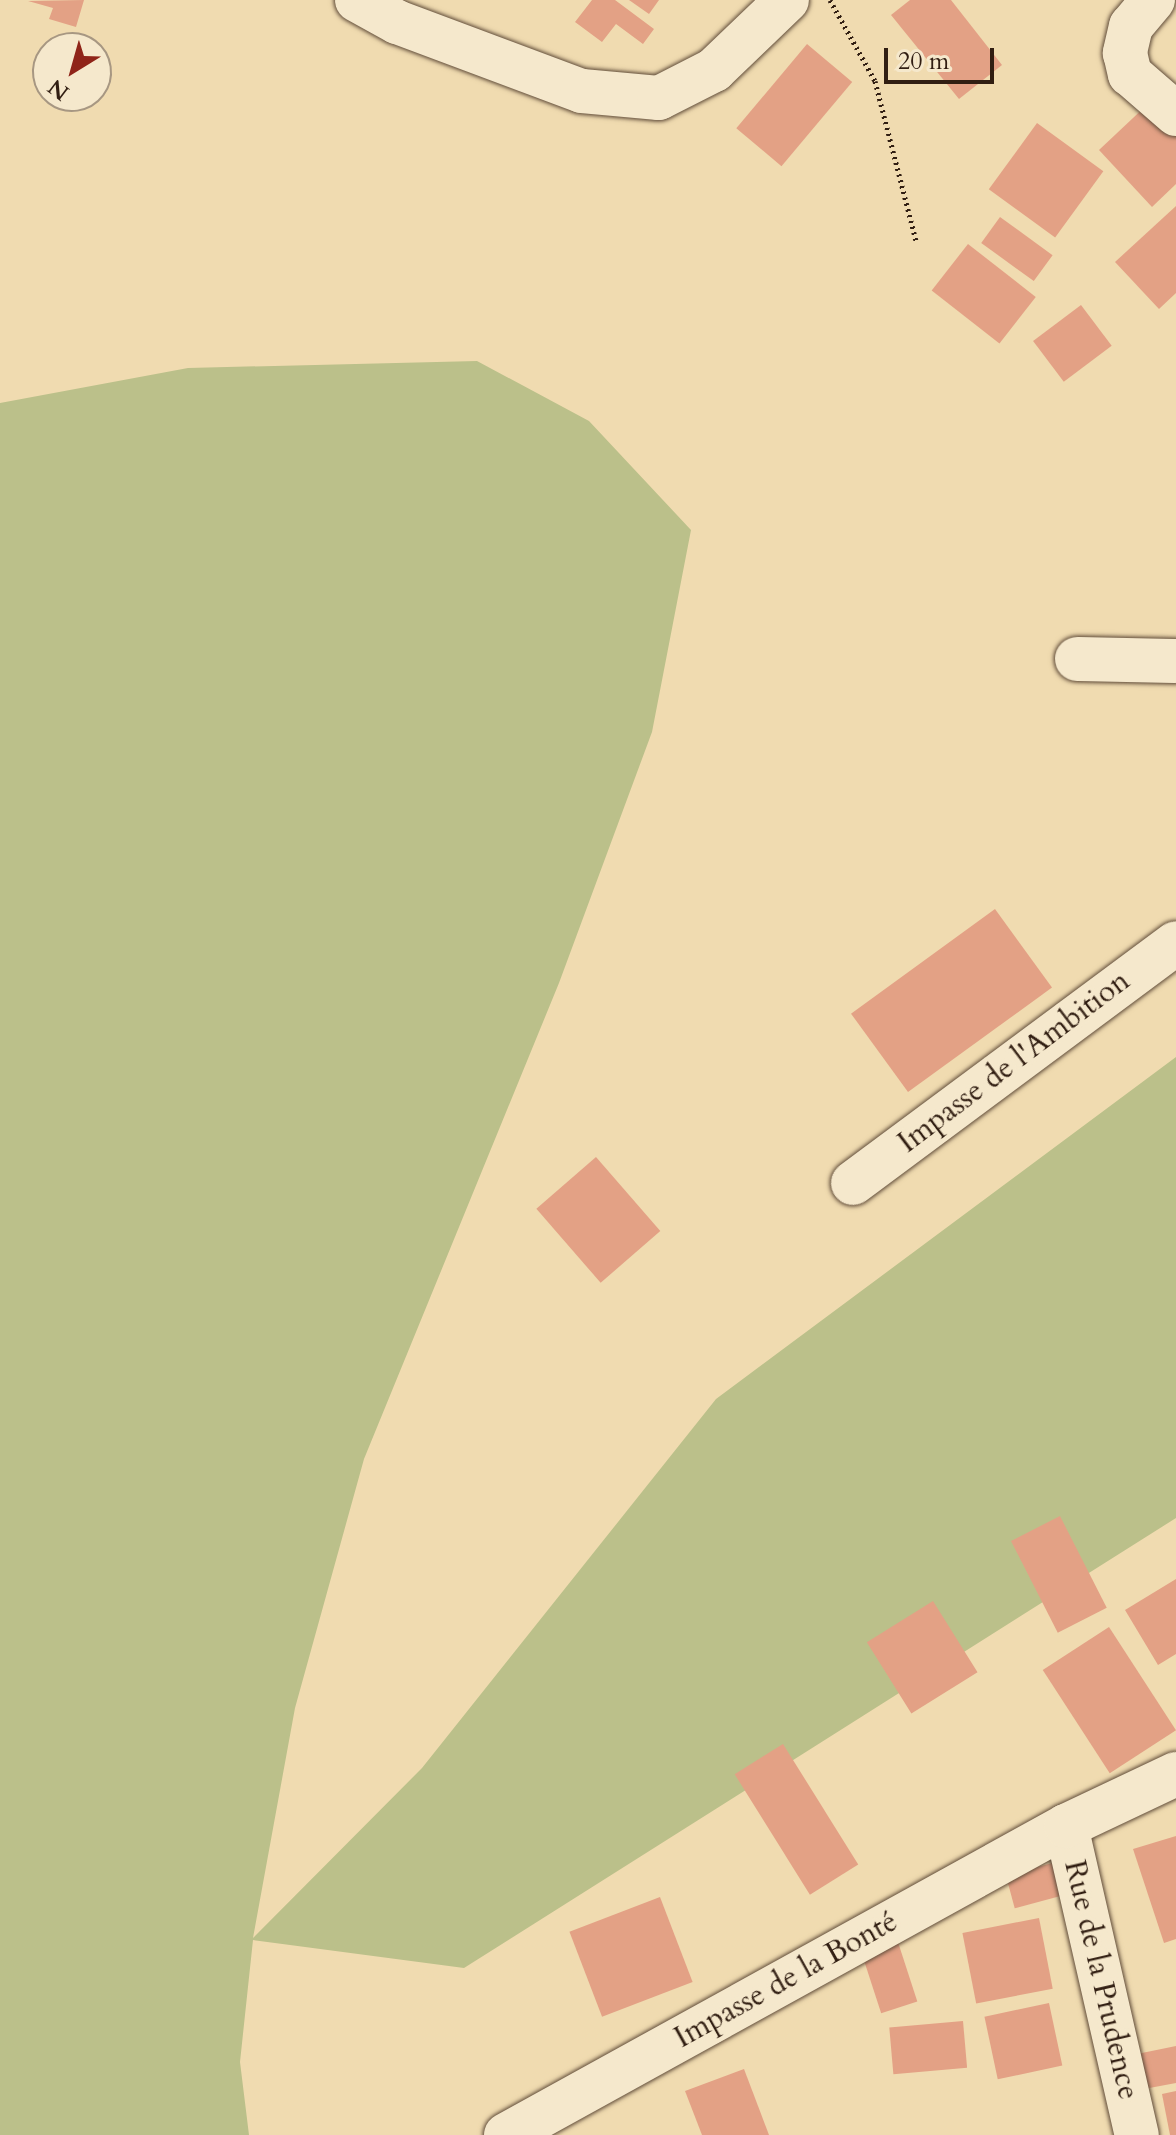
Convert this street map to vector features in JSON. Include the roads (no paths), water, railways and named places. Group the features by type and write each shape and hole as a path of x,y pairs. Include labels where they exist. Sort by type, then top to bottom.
{"street":[{"path":"357,0 397,22 582,91 659,98 714,70 787,0"},
{"path":"1153,0 1131,26 1125,53 1130,74 1176,114"},
{"path":"1077,659 1176,661"},
{"name":"Impasse de l'Ambition","path":"853,1183 1176,943"},
{"name":"Impasse de la Bonté","path":"506,2135 1066,1826 1176,1774"},
{"name":"Rue de la Prudence","path":"1066,1826 1137,2135"}]}
